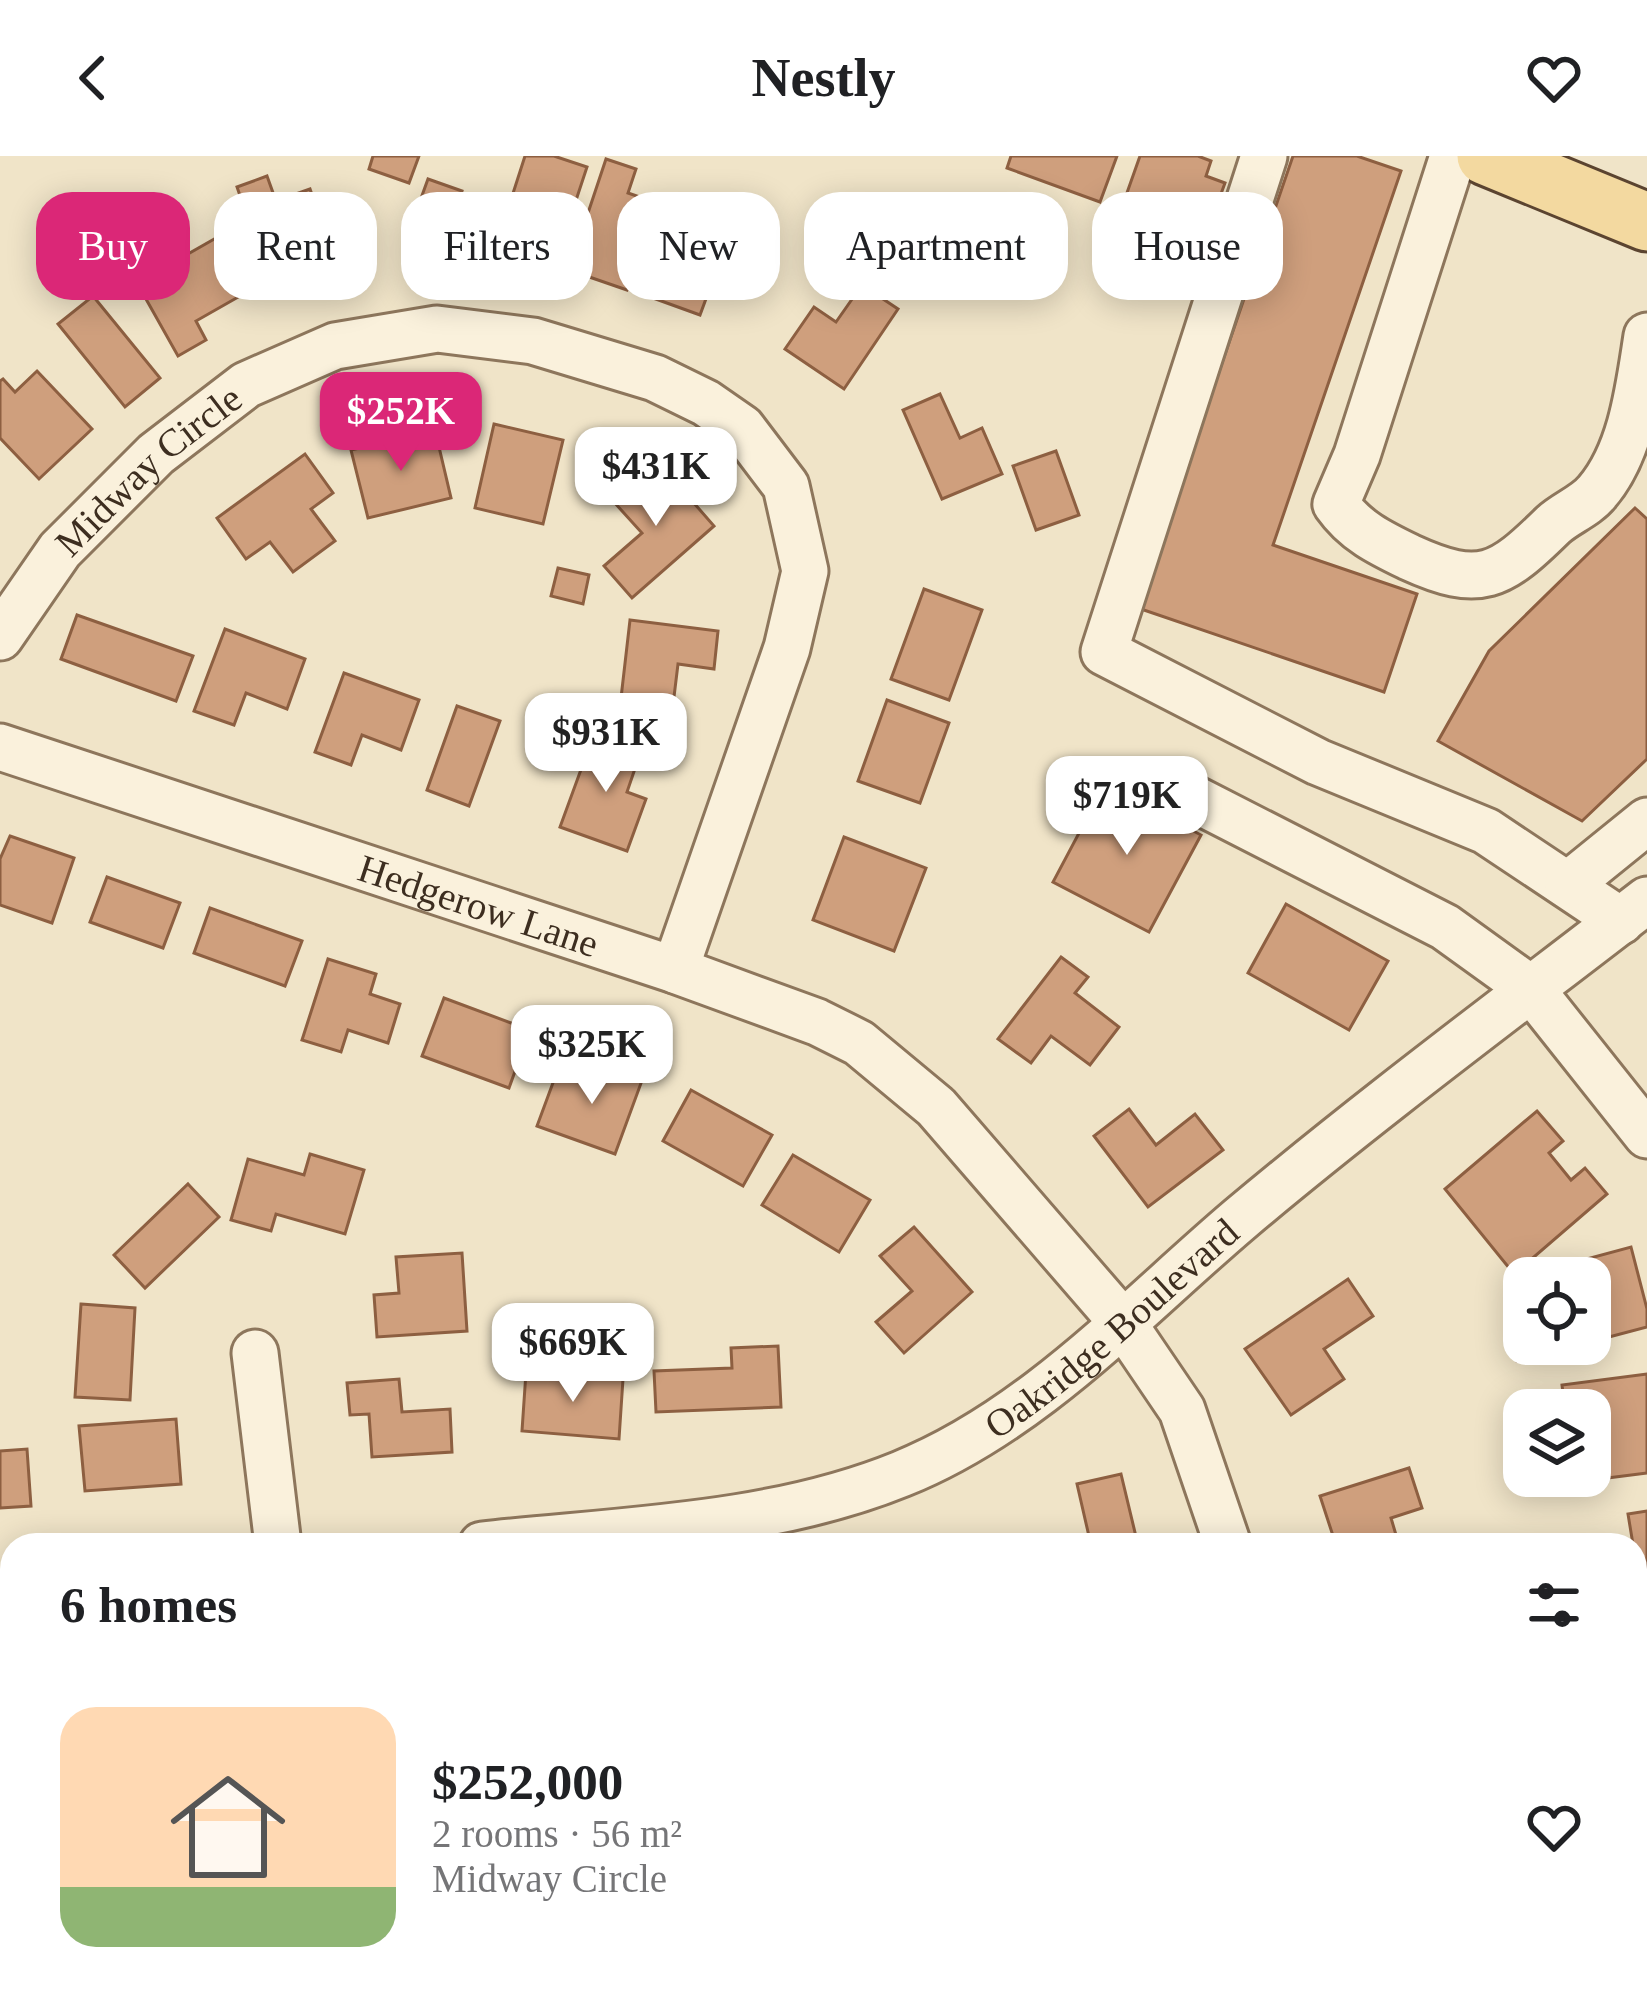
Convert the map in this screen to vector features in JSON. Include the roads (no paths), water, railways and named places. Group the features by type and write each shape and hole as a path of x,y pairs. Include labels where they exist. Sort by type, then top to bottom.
{"main road":[{"path":"1486,156 1647,222"}],"street":[{"path":"1264,156 1104,652 1318,762 1486,831 1568,885 1634,910"},
{"path":"1453,156 1357,455 1336,504 1352,525 1436,569 1480,577 1518,562 1558,520 1596,494 1611,470 1637,403 1647,336"},
{"name":"Midway Circle","path":"0,637 60,550 156,454 246,385 335,346 436,329 533,340 672,387 742,428 786,486 805,571 787,648 675,970"},
{"name":"Hedgerow Lane","path":"0,747 675,970 817,1022 859,1043 907,1078 936,1107 1123,1323 1182,1411 1224,1533"},
{"path":"1184,793 1445,927 1531,989 1647,1135"},
{"path":"1568,885 1647,821"},
{"name":"Oakridge Boulevard","path":"693,1533 839,1496 915,1468 1011,1413 1242,1218 1634,910"},
{"path":"255,1353 277,1533"}]}
